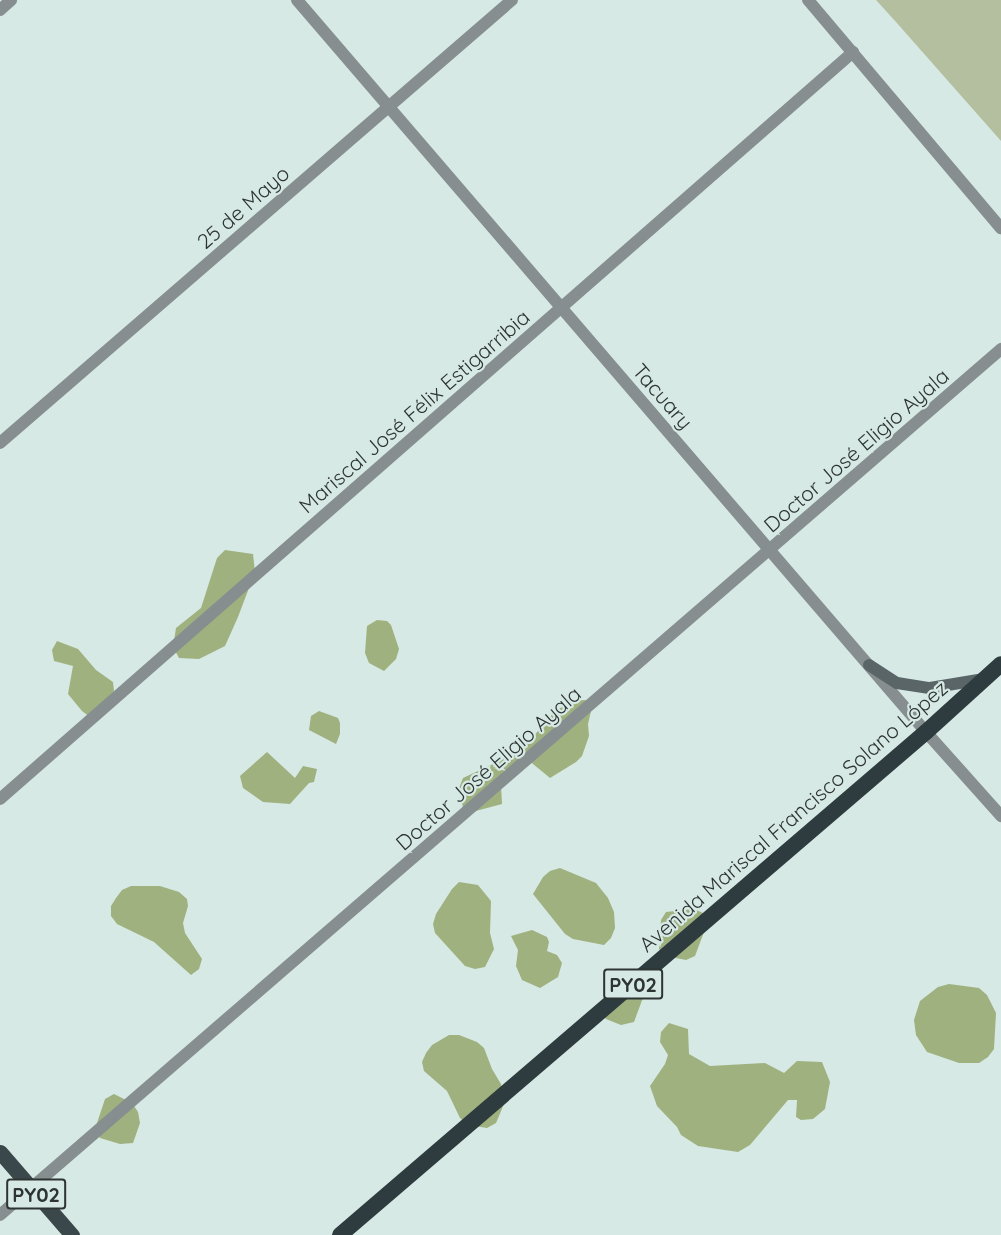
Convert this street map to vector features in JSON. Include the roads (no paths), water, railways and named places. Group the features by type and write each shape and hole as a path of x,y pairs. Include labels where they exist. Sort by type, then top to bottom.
{"highway":[{"name":"Avenida Mariscal Francisco Solano López","path":"340,1235 926,732 1001,664"}],"main road":[{"path":"869,665 897,683 930,688 985,678"},
{"name":"PY02","path":"0,1152 72,1235"}],"street":[{"path":"0,10 11,0"},
{"name":"Tacuary","path":"297,0 926,732 1001,816"},
{"name":"25 de Mayo","path":"0,442 512,0"},
{"path":"808,0 1001,228"},
{"name":"Mariscal José Félix Estigarribia","path":"0,800 853,51"},
{"name":"Doctor José Eligio Ayala","path":"0,1215 1001,349"}]}
